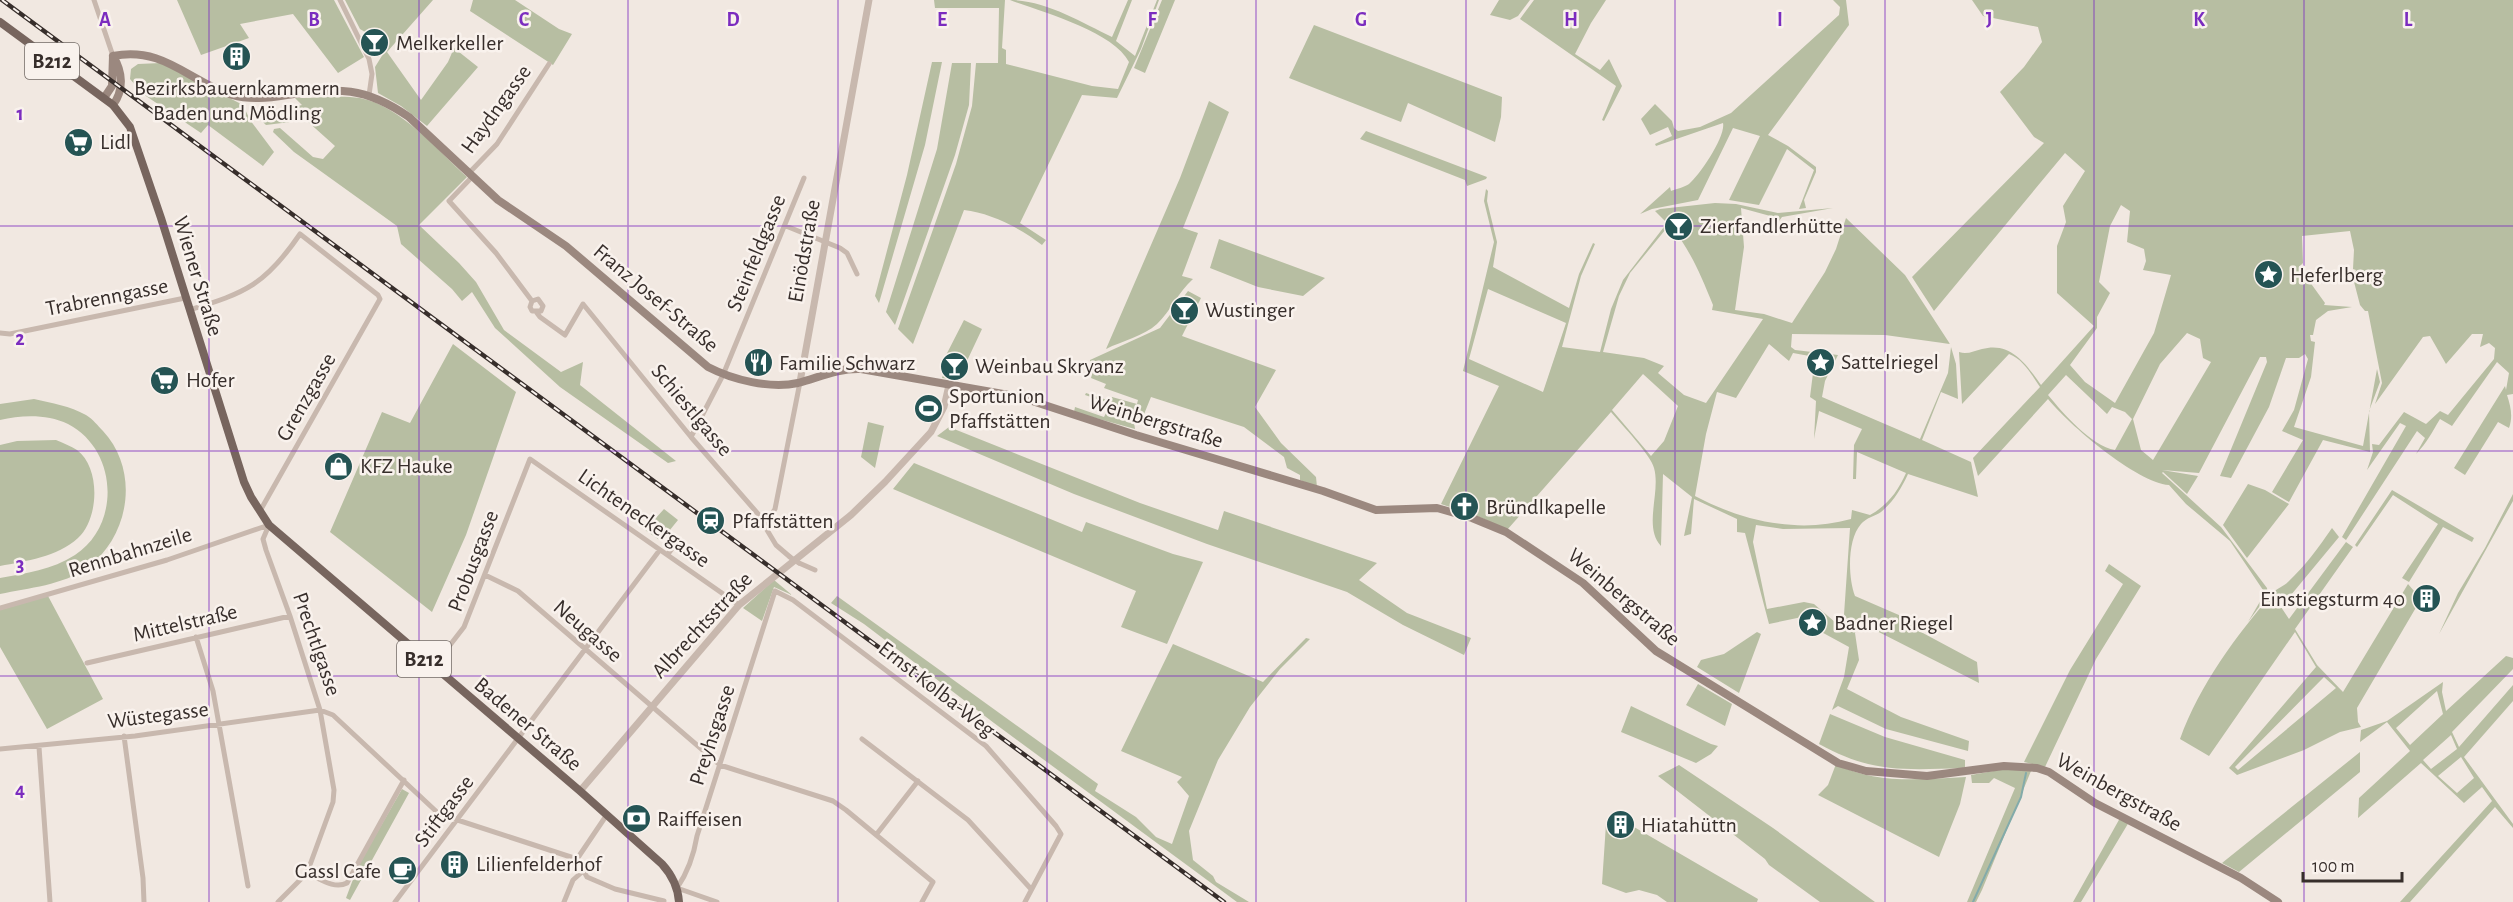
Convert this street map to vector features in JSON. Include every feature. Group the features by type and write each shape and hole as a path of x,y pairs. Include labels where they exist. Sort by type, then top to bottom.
{"main road":[{"name":"B212","path":"0,22 113,105"},
{"path":"113,56 142,54 159,57 213,87 249,98 339,90 369,94"},
{"path":"104,98 112,86 113,56"},
{"path":"113,56 118,63 121,85 121,92 113,105"},
{"name":"Franz Josef-Straße","path":"369,94 409,117 498,200 566,246 708,367 723,375 779,385 800,382 846,368 895,374 949,385"},
{"name":"Wiener Straße","path":"113,105 130,127 136,141 244,482 260,511"},
{"name":"Weinbergstraße","path":"949,385 1005,394 1043,404 1136,435 1323,491 1376,510 1437,508 1472,518 1506,532 1557,564 1583,583 1656,651 1838,763 1866,771 1916,776 2004,766 2037,768 2049,772 2095,803 2241,878 2277,902"},
{"name":"Badener Straße","path":"260,511 269,525 662,864 677,888 679,902"}],"street":[{"path":"94,0 113,56"},
{"path":"340,0 369,59 372,74 369,94"},
{"name":"Einödstraße","path":"776,509 869,0"},
{"name":"Haydngasse","path":"532,301 496,253 449,201 497,144 549,64"},
{"name":"Steinfeldgasse","path":"691,437 723,375 804,178"},
{"path":"786,226 840,248 847,254 857,274"},
{"name":"Grenzgasse","path":"189,310 223,300 256,284 278,266 300,234 378,295 380,299 260,511"},
{"name":"Trabrenngasse","path":"0,333 10,334 185,298"},
{"path":"538,299 543,304 542,309 537,313 531,309 532,301 538,299"},
{"name":"Schiestlgasse","path":"537,313 565,335 584,304 691,437 766,523 776,509"},
{"path":"802,361 846,368"},
{"name":"Albrechtsstraße","path":"580,791 739,605 850,515 885,482 931,432 944,407 949,385"},
{"name":"Lichteneckergasse","path":"530,459 739,605"},
{"name":"Probusgasse","path":"433,666 464,627 530,459"},
{"name":"Rennbahnzeile","path":"0,608 167,560 269,525"},
{"name":"Prechtlgasse","path":"269,525 263,539 266,550 320,710 333,715 439,814 577,859"},
{"path":"767,530 776,545 790,557 815,570"},
{"path":"668,554 679,539"},
{"name":"Stiftgasse","path":"395,902 659,551"},
{"name":"Neugasse","path":"485,575 518,591 720,765"},
{"name":"Preyhsgasse","path":"677,888 692,858 775,591"},
{"name":"Ernst Kolba-Weg","path":"775,591 793,600 986,746 1020,783 1061,834 1031,889"},
{"name":"Mittelstraße","path":"87,663 290,616"},
{"path":"196,637 213,691 248,886"},
{"path":"278,902 306,873 333,802 334,790 320,710"},
{"name":"Wüstegasse","path":"0,749 39,747 320,710"},
{"path":"124,736 143,878 144,902"},
{"path":"862,739 968,820 1031,889 1024,902"},
{"path":"39,747 50,902"},
{"path":"720,765 833,801 933,882 922,902"},
{"path":"306,873 334,886 340,887 346,883 404,780"},
{"path":"876,835 918,781"},
{"path":"606,816 577,859 582,872 587,877 615,889 664,901"},
{"path":"564,902 573,880 582,872"},
{"path":"677,888 717,902"}],"green space":[{"path":"177,0 334,0 364,57 338,73 293,14 240,24 249,38 201,55"},
{"path":"345,0 433,0 387,52 421,100 448,62 454,48 478,67 427,126 401,106 378,93 375,67 388,46 360,29"},
{"path":"473,0 515,0 559,29 572,34 553,65 470,11"},
{"path":"934,0 1005,0 1002,48 1006,50 1006,64 1092,86 1118,89 1129,62 1121,51 1093,32 1010,0 1049,8 1112,37 1128,0 1132,0 1116,41 1135,56 1157,0 1159,0 1141,49 1117,98 1082,95 1020,223 1046,240 1042,245 1006,223 985,214 964,210 913,344 898,329 956,164 972,106 976,63 998,63 999,8 935,8"},
{"path":"1162,0 1175,0 1145,73 1134,68"},
{"path":"1499,0 1530,0 1518,16 1510,20 1490,15"},
{"path":"1534,0 1606,0 1575,54 1600,70 1609,59 1622,86 1604,121 1602,120 1616,86 1520,19"},
{"path":"1833,0 1846,0 1849,25 1768,135 1788,146 1816,167 1804,200 1806,208 1799,209 1814,170 1787,149 1759,205 1729,200 1760,136 1733,128 1698,200 1652,209 1640,214 1670,187 1671,191 1687,185 1694,179 1716,146 1723,129 1723,123 1656,146 1655,144 1672,136 1668,127 1650,135 1641,119 1655,104 1672,121 1674,128 1678,131 1700,127 1731,113 1839,15 1840,7"},
{"path":"1972,0 2513,0 2513,394 2507,395 2511,412 2509,428 2498,422 2465,475 2454,468 2505,386 2506,390 2509,373 2497,362 2452,426 2440,419 2416,454 2425,438 2417,431 2346,540 2342,537 2406,426 2400,423 2367,470 2373,452 2372,444 2379,445 2404,412 2426,424 2440,411 2448,415 2494,359 2495,348 2489,343 2480,347 2483,334 2472,334 2446,364 2430,336 2423,337 2375,404 2382,383 2368,311 2360,305 2353,278 2356,270 2353,269 2354,250 2350,231 2302,236 2303,263 2299,267 2325,303 2324,305 2352,307 2328,311 2316,320 2313,335 2310,335 2311,341 2315,342 2311,377 2294,427 2363,446 2369,413 2370,452 2323,440 2289,502 2272,492 2303,440 2282,431 2294,410 2308,359 2305,354 2299,358 2286,358 2269,407 2231,478 2220,476 2267,362 2266,357 2260,357 2199,473 2162,470 2198,476 2187,494 2162,473 2221,527 2267,588 2268,595 2248,622 2265,593 2230,541 2186,504 2169,485 2155,482 2122,464 2104,451 2071,423 2048,399 1978,476 1973,458 2040,387 2023,363 2009,354 1962,404 1959,352 1968,353 1992,347 2001,348 2017,356 2030,370 2041,385 2094,326 2057,293 2057,246 2066,222 2063,206 2085,171 2065,153 1934,311 1912,277 2044,143 2034,137 2000,92 2024,67 2042,42 2038,27 1983,16","holes":["2121,205 2130,211 2127,242 2144,249 2146,261 2143,270 2171,275 2154,333 2115,403 2085,382 2070,365 2097,328 2097,317 2110,293 2099,282 2110,226","2187,333 2200,339 2203,358 2211,362 2153,460 2141,450 2133,419 2160,364","2066,375 2107,414 2112,407 2125,412 2132,419 2115,450 2087,436 2048,395"]},
{"path":"1314,25 1502,97 1501,117 1495,142 1408,103 1401,122 1289,78"},
{"path":"932,62 942,62 925,145 879,303 875,296 907,175"},
{"path":"161,63 243,105 250,120 274,152 263,166 208,125 201,133 143,94 130,79 131,69 138,64"},
{"path":"952,63 971,63 969,105 955,155 895,325 886,312 937,149"},
{"path":"295,98 360,98 390,110 431,142 467,177 419,225 476,282 504,330 561,372 583,362 580,385 676,461 668,463 560,387 495,328 472,292 462,301 452,289 401,244 397,226 294,152 273,132 274,129 280,128 313,157 323,159 335,146 306,120 266,125 263,122 283,110 302,105"},
{"path":"1209,101 1229,112 1183,228 1198,233 1182,276 1193,279 1157,324 1139,335 1106,349 1180,178"},
{"path":"1366,131 1487,177 1467,186 1465,180 1360,139"},
{"path":"1486,189 1497,242 1493,267 1569,308 1579,274 1593,243 1595,244 1581,276 1562,347 1600,352 1611,309 1623,280 1667,223 1655,211 1660,209 1715,203 1736,204 1778,213 1833,208 1782,217 1779,221 1774,217 1741,208 1744,247 1735,310 1764,314 1792,323 1825,272 1836,249 1846,218 1905,275 1950,344 1885,335 1792,334 1791,347 1795,350 1838,355 1825,381 1822,397 1920,439 1948,373 1951,347 1956,364 1958,399 1941,392 1922,440 1971,462 1978,497 1908,474 1890,504 1863,522 1856,531 1851,549 1850,569 1855,596 1915,622 1921,632 1977,662 1979,683 1859,622 1855,633 1859,660 1847,689 1901,717 1969,741 1968,751 1886,729 1838,706 1832,710 1844,677 1849,647 1803,622 1802,617 1769,624 1745,533 1737,532 1737,519 1694,499 1691,534 1684,536 1692,497 1663,474 1661,546 1653,529 1656,477 1652,462 1611,412 1507,530 1482,518 1441,504 1499,386 1463,371 1494,242 1484,201","holes":["1670,224 1684,244 1704,283 1713,305 1712,310 1763,319 1706,403 1684,395 1658,373 1664,366 1644,358 1603,352 1619,296 1630,273","1488,289 1566,323 1543,392 1469,359","1769,344 1789,361 1793,353 1815,357 1810,397 1816,401 1814,439 1819,411 1862,429 1854,445 1853,479 1856,479 1857,452 1906,473 1900,486 1882,507 1870,515 1852,510 1851,519 1811,525 1791,525 1751,518 1695,496 1706,434 1717,392 1736,398","1643,374 1678,406 1664,441 1651,456 1612,410","1756,525 1783,529 1850,528 1843,629 1814,604 1804,602 1767,609 1753,542"]},
{"path":"1219,239 1325,278 1303,296 1258,287 1210,268"},
{"path":"1188,291 1201,298 1182,336 1276,370 1255,407 1281,443 1316,477 1317,487 1300,480 1300,475 1287,468 1284,457 1244,427 1151,397 1140,424 1134,417 1108,408 1109,403 1085,395 1086,393 1110,401 1112,397 1137,404 1138,400 1104,388 1106,384 1091,378 1094,367 1090,366 1090,360 1160,328"},
{"path":"964,320 982,329 958,380 942,378 945,368 941,365"},
{"path":"453,344 516,392 466,535 432,612 330,532 382,412 410,423"},
{"path":"2377,369 2380,382 2370,409"},
{"path":"34,399 80,412 91,418 103,431 115,447 122,465 126,483 125,502 121,521 113,539 102,555 87,568 57,582 0,594 0,578 48,568 75,555 90,542 100,526 106,507 108,488 104,469 97,451 85,436 68,424 52,418 26,416 0,420 0,404"},
{"path":"1075,407 1104,417 1106,413 1134,422 1135,429 1074,412"},
{"path":"868,422 884,426 875,468 861,457"},
{"path":"949,427 1140,503 1218,530 1224,511 1377,563 1359,580 1407,613 1471,638 1464,655 1403,625 1347,592 1207,544 1074,494 937,436"},
{"path":"56,440 77,450 85,458 90,469 94,494 90,519 78,538 61,550 0,566 0,445 17,441"},
{"path":"914,463 1082,532 1086,522 1173,554 1203,562 1167,644 1121,627 1136,591 893,489"},
{"path":"2248,484 2265,490 2289,504 2247,558 2223,525"},
{"path":"2392,490 2474,538 2472,542 2443,527 2409,582 2402,578 2438,524 2393,495 2357,547 2355,545"},
{"path":"2513,494 2513,501 2439,634 2458,593"},
{"path":"664,509 678,520 661,541 645,530"},
{"path":"2332,528 2339,537 2281,607 2289,619 2346,542 2353,547 2295,629 2317,665 2343,692 2408,584 2421,599 2357,708 2358,722 2361,727 2340,732 2304,750 2237,775 2229,768 2316,667 2295,632 2209,756 2180,739 2198,699 2220,662 2273,593 2300,569","holes":["2324,677 2336,688 2238,770 2235,767"]},
{"path":"2109,564 2141,586 2096,659 2045,767 2024,762 2070,670 2123,584 2105,571"},
{"path":"774,580 792,595 774,587 762,621 743,608"},
{"path":"48,596 103,699 47,729 0,647 0,610"},
{"path":"837,596 1098,784 1095,791 1136,817 1156,837 1172,844 1189,796 1177,782 1182,777 1121,751 1173,644 1263,682 1306,638 1310,639 1280,669 1250,707 1218,760 1189,831 1193,860 1213,876 1216,882 1249,902 1237,902 864,624 831,603"},
{"path":"1757,632 1761,634 1739,693 1697,667 1701,660 1724,654"},
{"path":"2506,656 2513,658 2513,669 2452,732 2459,747 2513,685 2513,701 2464,757 2513,824 2513,828 2495,807 2410,902 2400,902 2492,801 2482,787 2464,803 2421,763 2358,818 2359,798 2410,751 2387,722 2360,742 2361,730 2387,721 2443,682 2442,692 2446,711","holes":["2437,691 2443,714 2410,745 2396,728","2451,735 2457,749 2431,769 2423,760","2461,757 2474,778 2457,793 2438,776"]},
{"path":"1698,684 1732,704 1725,726 1686,705"},
{"path":"1631,706 1718,746 1711,754 1696,763 1621,732"},
{"path":"1830,714 1885,737 1965,760 1965,767 1889,768 1855,760 1819,744"},
{"path":"2360,752 2360,772 2239,872 2222,863"},
{"path":"1836,764 1851,771 1883,778 1966,777 1960,804 1939,857 1818,795 1828,785"},
{"path":"1679,765 1773,828 1875,902 1820,902 1769,865 1765,859 1658,776"},
{"path":"2005,769 2031,771 1982,890 1976,902 1967,902 2015,788 1994,778 1989,783 1972,783 1971,775"},
{"path":"402,789 409,793 350,900 346,898 358,866"},
{"path":"2120,818 2129,822 2081,902 2073,902"},
{"path":"1622,820 1758,899 1757,902 1667,902 1657,895 1639,890 1626,893 1602,884 1606,824"}],"waterway":[{"path":"1973,902 2021,797 2026,773"}],"railway":[{"path":"2,0 1224,902"}],"place":[{"name":"Melkerkeller","path":"375,43"},
{"name":"Bezirksbauernkammern Baden und Mödling","path":"237,56"},
{"name":"Lidl","path":"79,142"},
{"name":"Zierfandlerhütte","path":"1679,226"},
{"name":"Heferlberg","path":"2269,275"},
{"name":"Wustinger","path":"1184,310"},
{"name":"Sattelriegel","path":"1820,362"},
{"name":"Familie Schwarz","path":"758,363"},
{"name":"Weinbau Skryanz","path":"954,366"},
{"name":"Hofer","path":"165,380"},
{"name":"Sportunion Pfaffstätten","path":"928,409"},
{"name":"KFZ Hauke","path":"339,466"},
{"name":"Bründlkapelle","path":"1465,507"},
{"name":"Pfaffstätten","path":"711,521"},
{"name":"Einstiegsturm 40","path":"2426,599"},
{"name":"Badner Riegel","path":"1813,623"},
{"name":"Raiffeisen","path":"636,819"},
{"name":"Hiatahüttn","path":"1620,825"},
{"name":"Lilienfelderhof","path":"455,864"},
{"name":"Gassl Cafe","path":"402,871"}]}
